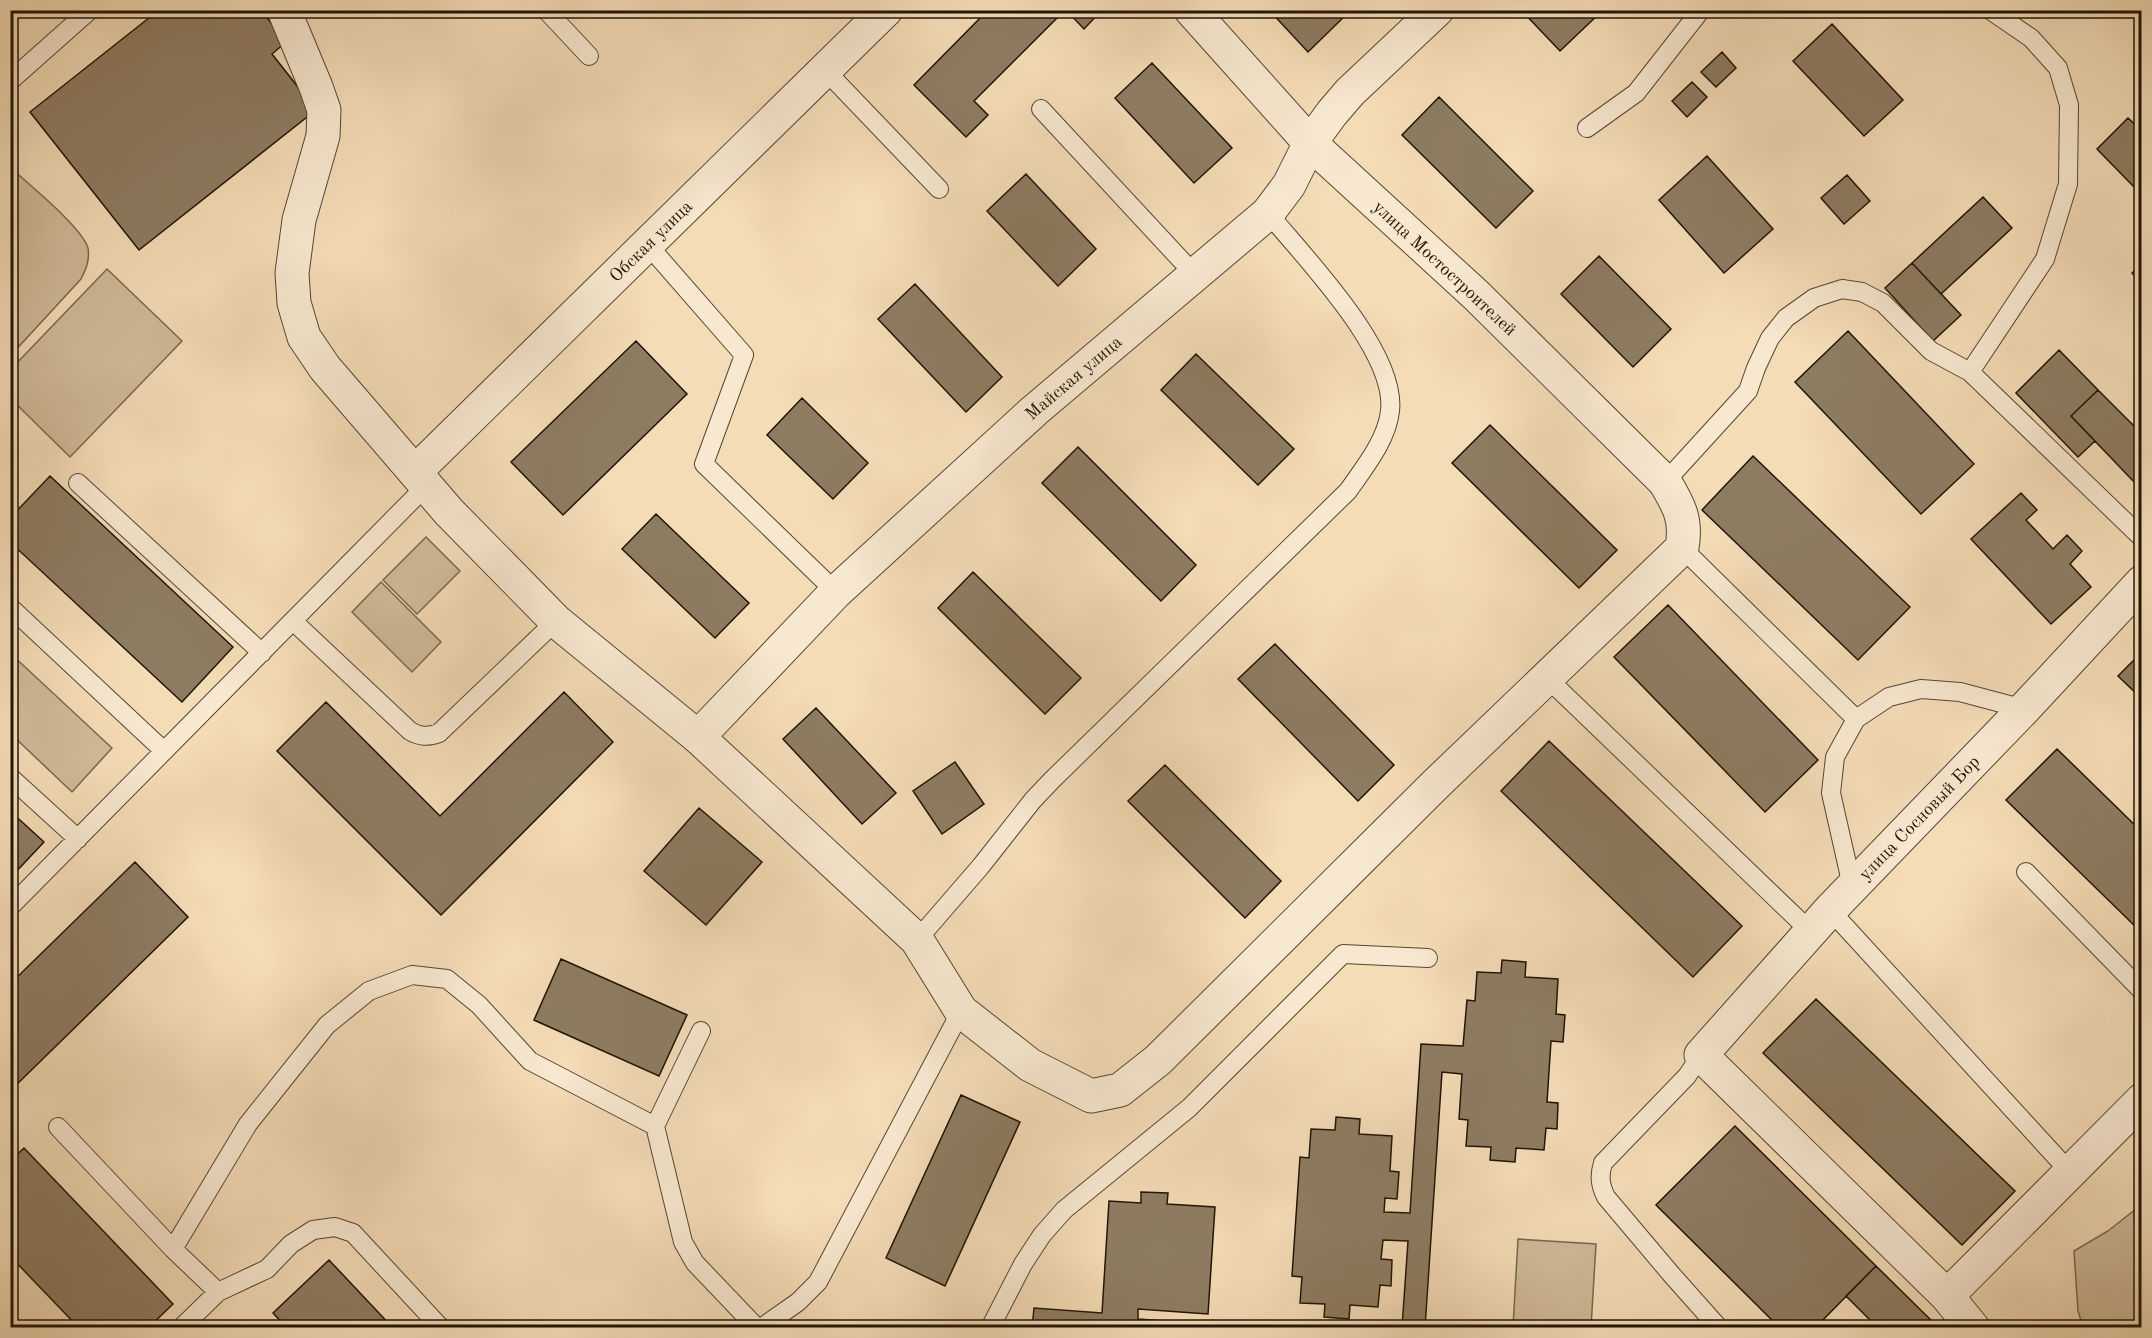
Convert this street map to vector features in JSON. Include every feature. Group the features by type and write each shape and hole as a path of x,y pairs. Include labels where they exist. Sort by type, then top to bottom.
{"street":[{"path":"284,10 324,110 323,136 300,220 292,273 294,303 304,337 325,368 449,512 556,621 698,737 917,940 961,1011 1030,1065 1091,1096 1120,1090 1158,1060 1684,540"},
{"name":"Обская улица","path":"421,479 648,245 886,10"},
{"name":"улица Мостостроителей","path":"1191,10 1310,143 1476,295 1665,482 1681,510 1684,540"},
{"name":"Майская улица","path":"698,737 836,592 1034,411 1268,213 1302,164 1310,143 1350,92 1437,10"},
{"name":"улица Сосновый Бор","path":"1701,1055 1852,886 2142,582"},
{"path":"1701,1055 1947,1296 1973,1328"},
{"path":"1947,1296 2142,1100"}],"lane":[{"path":"10,81 90,10"},
{"path":"546,10 589,56"},
{"path":"1587,128 1636,93 1701,10"},
{"path":"1970,372 2045,258 2068,184 2069,105 2058,68 2031,38 1990,10"},
{"path":"826,71 939,189"},
{"path":"1041,109 1195,275"},
{"path":"917,940 981,866 1033,800 1348,491 1379,445 1390,411 1388,380 1377,353 1350,313 1268,213"},
{"path":"648,245 744,355 704,464 836,592"},
{"path":"1665,482 1748,391 1770,338 1786,318 1814,298 1842,289 1862,292 1883,303 1931,351 1970,372 2142,538"},
{"path":"10,907 293,621 421,479"},
{"path":"78,483 262,652"},
{"path":"1684,540 1856,719"},
{"path":"10,607 164,751"},
{"path":"293,621 410,731 429,737 439,733 556,621"},
{"path":"1546,677 1820,921 2070,1172"},
{"path":"1852,886 1831,793 1835,757 1856,719 1889,697 1921,689 1960,692 2024,708"},
{"path":"10,777 78,838"},
{"path":"2026,872 2142,991"},
{"path":"990,1328 1023,1264 1042,1235 1064,1210 1189,1108 1343,954 1428,958"},
{"path":"173,1249 248,1124 327,1025 369,991 412,975 447,979 479,1005 530,1060 655,1126"},
{"path":"701,1031 655,1126 683,1242 696,1263 759,1328 798,1302 818,1282 961,1011"},
{"path":"1701,1055 1687,1076 1603,1163 1600,1173 1601,1186 1606,1197 1719,1328"},
{"path":"58,1127 173,1249 218,1292"},
{"path":"181,1328 218,1292 267,1269 291,1244 314,1230 335,1227 353,1233 441,1328"}],"shaded area":[{"path":"11,168 76,229 84,239 88,252 87,264 81,279 11,355"},
{"path":"107,269 182,341 70,457 11,399 11,369"},
{"path":"426,537 460,571 417,614 383,580"},
{"path":"381,582 441,642 412,672 352,612"},
{"path":"10,653 112,748 72,792 11,734"},
{"path":"2141,1205 2141,1327 2083,1327 2078,1311 2074,1251 2108,1231"},
{"path":"1518,1239 1596,1244 1591,1327 1513,1327"}],"building":[{"path":"159,10 261,10 286,42 272,54 316,110 139,250 30,112"},
{"path":"988,10 1065,10 974,101 988,115 966,137 914,85"},
{"path":"1066,10 1102,10 1084,29"},
{"path":"1269,10 1351,10 1308,52"},
{"path":"1521,10 1603,10 1560,51"},
{"path":"1832,24 1903,100 1864,136 1793,61"},
{"path":"1722,52 1736,68 1716,87 1701,72"},
{"path":"1152,63 1232,148 1194,183 1115,98"},
{"path":"1692,82 1707,97 1687,117 1672,101"},
{"path":"1439,97 1533,191 1496,228 1402,135"},
{"path":"2128,118 2142,131 2142,179 2134,187 2097,149"},
{"path":"1707,156 1773,229 1724,273 1659,200"},
{"path":"1026,174 1096,249 1058,286 987,211"},
{"path":"1847,175 1870,201 1844,224 1821,198"},
{"path":"1983,197 2012,228 1941,294 1912,263"},
{"path":"1599,256 1671,329 1633,367 1561,294"},
{"path":"1912,263 1961,315 1933,341 1885,288"},
{"path":"2142,264 2142,283 2132,273"},
{"path":"915,284 1002,377 966,412 878,319"},
{"path":"1848,331 1974,464 1921,514 1795,382"},
{"path":"636,341 687,394 563,515 511,462"},
{"path":"2059,350 2098,390 2071,416 2095,441 2078,457 2016,393"},
{"path":"1196,354 1294,449 1258,485 1161,390"},
{"path":"2098,390 2142,434 2142,481 2137,485 2071,416"},
{"path":"802,398 868,463 833,499 767,435"},
{"path":"1490,425 1617,550 1579,588 1452,463"},
{"path":"1078,447 1196,565 1161,601 1042,483"},
{"path":"1753,456 1910,607 1858,660 1702,510"},
{"path":"50,476 233,647 182,702 10,542 10,518"},
{"path":"2021,493 2037,510 2026,520 2053,549 2067,535 2082,551 2070,564 2091,587 2051,624 1971,539"},
{"path":"656,514 749,603 715,638 622,549"},
{"path":"973,572 1081,678 1045,714 938,608"},
{"path":"1668,605 1818,760 1765,812 1614,657"},
{"path":"1275,644 1394,765 1358,801 1238,679"},
{"path":"2142,652 2142,699 2118,676"},
{"path":"564,692 613,742 441,915 277,751 326,702 440,816"},
{"path":"816,708 896,793 862,824 783,739"},
{"path":"1549,741 1742,926 1693,977 1501,791"},
{"path":"2057,749 2142,832 2142,933 2006,800"},
{"path":"955,762 984,804 942,834 913,791"},
{"path":"1165,765 1281,881 1245,918 1128,801"},
{"path":"699,808 762,862 706,925 644,871"},
{"path":"10,811 44,842 10,878"},
{"path":"135,862 188,917 10,1091 10,984"},
{"path":"561,959 687,1015 659,1076 534,1020"},
{"path":"1502,960 1526,962 1525,977 1558,979 1556,1014 1565,1015 1563,1042 1551,1041 1547,1102 1558,1103 1557,1129 1546,1128 1544,1150 1516,1148 1515,1162 1490,1160 1491,1147 1466,1146 1468,1120 1459,1119 1462,1074 1442,1072 1425,1328 1402,1328 1408,1241 1383,1240 1381,1259 1392,1260 1391,1286 1380,1285 1378,1307 1350,1305 1349,1319 1324,1317 1325,1304 1300,1303 1302,1277 1292,1276 1300,1157 1309,1158 1311,1129 1335,1130 1336,1117 1360,1119 1359,1134 1392,1136 1390,1171 1399,1172 1397,1199 1385,1198 1384,1212 1410,1213 1421,1044 1463,1046 1467,1000 1475,1001 1477,972 1501,973"},
{"path":"1816,999 2015,1191 1962,1245 1763,1053"},
{"path":"961,1095 1020,1122 945,1286 886,1258"},
{"path":"1735,1126 1876,1266 1815,1328 1780,1328 1656,1205"},
{"path":"24,1148 173,1304 148,1328 79,1328 10,1256 10,1161"},
{"path":"1141,1192 1168,1193 1167,1204 1215,1207 1208,1314 1138,1309 1138,1319 1266,1328 1032,1328 1034,1308 1102,1313 1109,1201 1141,1203"},
{"path":"329,1260 393,1328 287,1328 273,1313"},
{"path":"1876,1266 1939,1328 1878,1328 1846,1296"}]}
